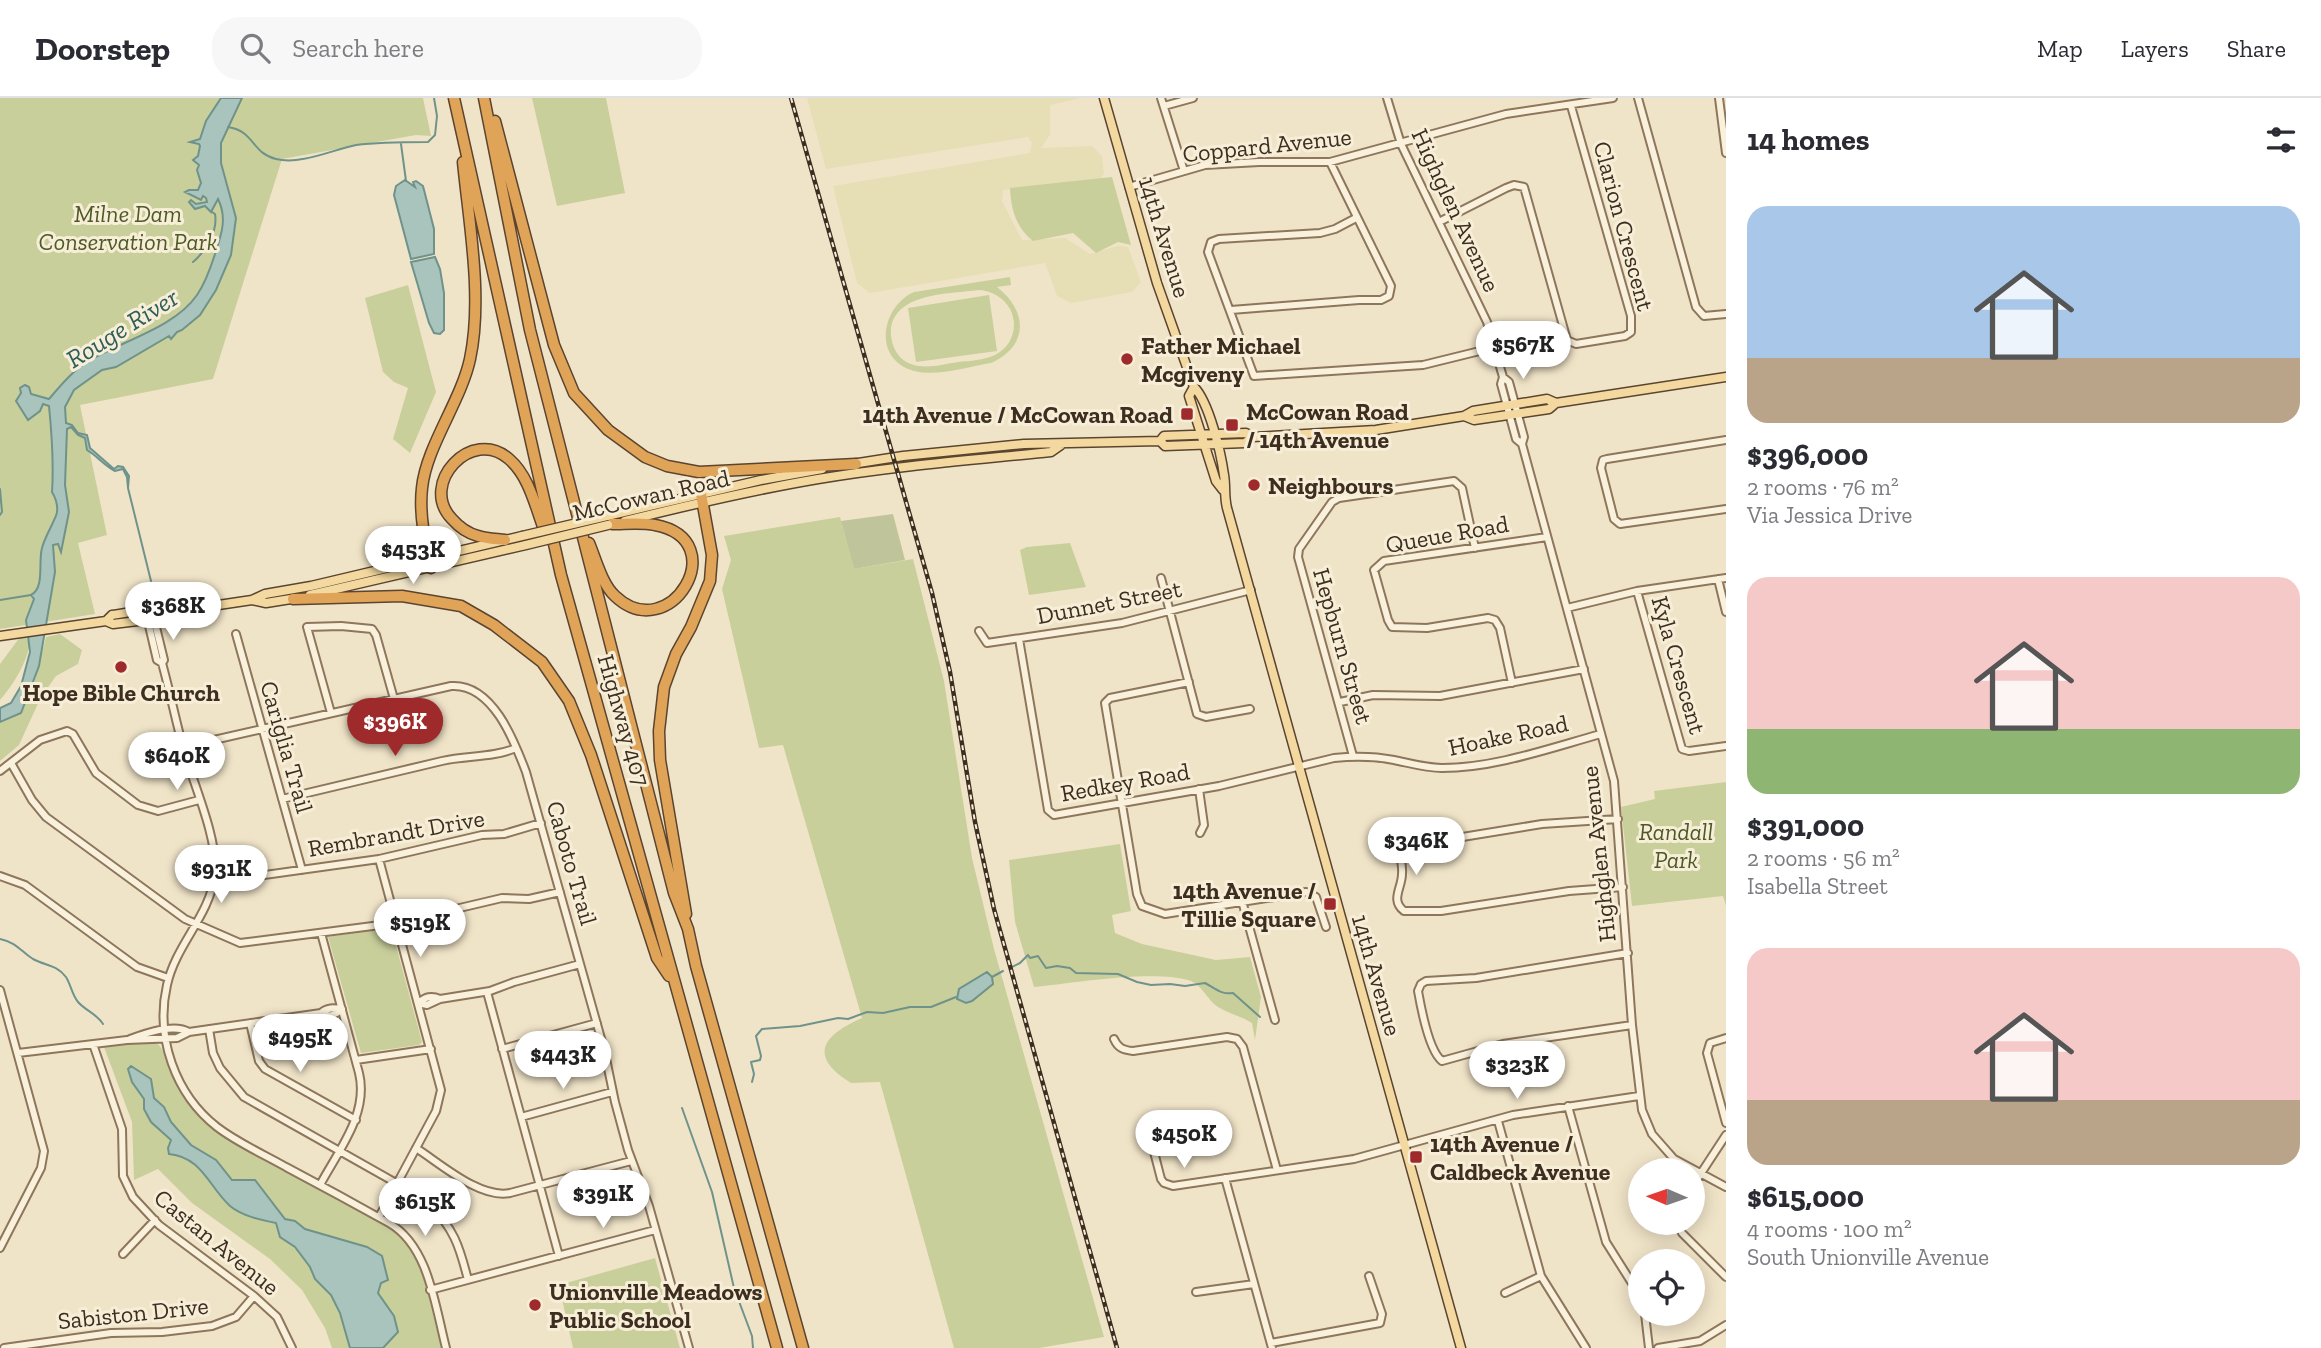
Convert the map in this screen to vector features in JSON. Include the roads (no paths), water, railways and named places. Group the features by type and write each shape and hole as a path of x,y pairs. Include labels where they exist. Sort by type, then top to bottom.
{"highway":[{"name":"Highway 407","path":"454,98 558,562 777,1348"},
{"name":"Highway 407","path":"487,98 530,330 674,893 688,929 803,1348"},
{"path":"487,98 554,345 574,393 608,430 645,457 667,466 699,472 726,473 856,464"},
{"path":"430,563 421,517 422,486 434,447 470,360 475,326 473,272 458,116"},
{"path":"505,540 477,536 461,529 445,512 440,495 444,475 466,452 480,449 497,451 509,459 523,476 558,562"},
{"path":"688,929 684,891 660,760 659,732 664,687 676,654 691,627 710,581 712,555 702,498"},
{"path":"576,511 614,596 633,609 659,609 682,594 690,577 693,555 684,540 655,525 609,521"},
{"path":"293,599 402,596 461,606 494,625 541,662 569,701 592,755 657,958 675,984"}],"main road":[{"name":"14th Avenue","path":"1104,98 1157,284 1216,443 1225,478 1223,490"},
{"name":"McCowan Road","path":"1464,416 1474,421 1549,409 1556,403 1726,377"},
{"name":"14th Avenue","path":"1194,387 1189,396 1216,481 1223,490 1251,590 1298,766 1332,918 1405,1147 1461,1348"},
{"name":"McCowan Road","path":"1160,441 1164,436 1201,433 1246,433 1254,437 1376,430 1547,399 1556,403"},
{"name":"McCowan Road","path":"0,636 106,621 113,624 150,616 178,606 185,610 252,600 265,594 526,545 761,480 903,456 1024,444 1160,441 1165,446 1245,443 1254,437"},
{"name":"McCowan Road","path":"702,498 915,465 1051,452 1061,445"},
{"name":"McCowan Road","path":"252,600 266,603 293,599 505,540 609,521"}],"street":[{"path":"1184,171 1162,102 1193,98"},
{"name":"Highglen Avenue","path":"1387,98 1401,144 1487,321 1496,347 1503,377 1501,384 1513,414 1516,439 1522,444 1584,669 1614,781 1639,1096 1647,1124 1659,1144 1673,1158"},
{"name":"Coppard Avenue","path":"1129,187 1205,165 1330,162 1506,114 1614,98"},
{"path":"1638,98 1696,307 1704,316 1726,314"},
{"path":"1719,98 1726,152"},
{"name":"Clarion Crescent","path":"1439,222 1506,188 1514,185 1524,187 1567,340 1576,344 1625,336 1630,332 1630,316 1571,106"},
{"path":"1231,310 1385,299 1389,296 1391,286 1330,162"},
{"path":"1356,218 1320,233 1219,239 1211,242 1208,252 1254,376 1423,365 1496,347"},
{"path":"1726,440 1607,458 1603,460 1601,468 1614,519 1620,524 1726,509"},
{"name":"Hepburn Street","path":"1353,756 1298,557 1300,549 1332,502 1339,498 1454,481 1462,488 1475,548"},
{"name":"Queue Road","path":"1512,683 1496,620 1488,618 1427,628 1392,626 1374,570 1379,564 1547,537"},
{"path":"1161,578 1195,702 1194,709 1202,718 1250,709"},
{"path":"1567,608 1637,591 1722,579 1726,612"},
{"name":"Dunnet Street","path":"979,631 987,643 1114,625 1251,590"},
{"name":"Kyla Crescent","path":"1637,591 1682,749 1689,751 1726,746"},
{"path":"150,616 157,660 162,663 183,747 211,839 215,874 208,901 179,952 168,978 164,1002 164,1031 171,1062 193,1103 210,1121 232,1137 395,1226 412,1242 421,1257 446,1348"},
{"path":"331,713 307,627 372,629 394,699"},
{"name":"Cariglia Trail","path":"236,634 302,870"},
{"name":"Redkey Road","path":"1019,639 1051,814 1199,789 1298,766"},
{"path":"1340,702 1373,695 1440,696 1584,669"},
{"path":"1189,682 1106,700 1105,708 1134,883 1142,906 1166,914 1311,892 1332,918 1326,927"},
{"name":"Caboto Trail","path":"183,747 451,685 474,689 492,705 526,772 597,1023 631,1161 655,1230 689,1348"},
{"path":"0,771 40,740 67,731 73,734 96,773 138,805 158,811 199,800"},
{"name":"Hoake Road","path":"1298,766 1353,756 1380,757 1440,768 1453,767 1522,756 1601,734"},
{"path":"282,799 453,759 492,755 516,748"},
{"path":"11,763 32,800 46,817 164,904 196,924 234,940 250,943 396,923 507,897 535,899 560,892"},
{"path":"1199,789 1204,825 1200,833"},
{"path":"1618,819 1542,824 1444,840 1407,837 1399,845 1403,872 1396,897 1398,905 1404,911 1441,911 1569,891 1623,887"},
{"name":"Rembrandt Drive","path":"215,874 246,877 379,859 482,835 504,834 541,823"},
{"path":"379,859 440,1083 441,1097 379,1217"},
{"path":"0,876 25,885 136,967 168,978"},
{"path":"1242,901 1275,1020"},
{"path":"320,1185 355,1119 362,1095 356,1060 321,933"},
{"path":"1628,953 1476,978 1426,981 1418,991 1433,1047 1442,1061 1503,1044 1632,1025"},
{"path":"418,1003 434,996 440,999 487,992 580,964"},
{"path":"0,990 43,1143 44,1160 0,1248"},
{"path":"487,992 559,1256"},
{"path":"18,1053 127,1040 177,1038 189,1032 321,1013 325,1009 342,1009"},
{"path":"250,1023 260,1061 265,1069 355,1119"},
{"path":"502,1049 597,1023"},
{"path":"127,1040 164,1031 185,1029 189,1032"},
{"path":"209,1029 213,1053 220,1068 244,1097 426,1199 450,1226 460,1249 468,1280"},
{"path":"1114,1039 1117,1046 1133,1051 1227,1037 1237,1038 1243,1047 1277,1170"},
{"path":"1726,1038 1710,1043 1707,1053 1726,1123"},
{"name":"Castan Avenue","path":"93,1044 122,1129 122,1168 126,1185 133,1197 155,1220 254,1296 277,1317 292,1348"},
{"path":"356,1060 431,1049"},
{"path":"521,1117 612,1091"},
{"path":"1153,1148 1161,1179 1168,1185 1354,1159 1513,1115 1639,1096"},
{"path":"1568,1106 1606,1242 1628,1277"},
{"path":"1498,1121 1541,1276 1586,1348"},
{"path":"1705,1166 1726,1135"},
{"path":"416,1148 489,1193 502,1195 631,1161"},
{"name":"Highglen Avenue","path":"1705,1176 1726,1187"},
{"path":"1225,1178 1272,1345 1380,1323 1381,1314 1369,1276"},
{"path":"123,1254 155,1220"},
{"path":"430,1290 655,1230"},
{"path":"1685,1236 1726,1277"},
{"path":"1505,1293 1541,1276"},
{"path":"1196,1292 1254,1284"},
{"name":"Sabiston Drive","path":"4,1348 111,1333 162,1332 212,1326 236,1317 254,1296"},
{"path":"1658,1348 1700,1340 1726,1325"},
{"path":"1646,1326 1649,1348"}],"water":[{"path":"221,98 242,98 221,143 221,163 236,218 231,255 216,290 200,315 171,339 169,336 116,367 102,370 74,390 65,407 66,423 72,425 78,433 87,435 90,448 114,469 123,467 129,476 128,488 123,469 115,471 108,466 87,450 85,438 78,435 71,427 67,429 65,485 69,512 61,552 58,544 53,545 55,572 39,666 21,713 0,722 0,708 11,703 21,686 30,652 26,620 34,599 31,595 40,581 42,548 57,509 52,492 49,406 43,404 40,411 28,420 16,401 21,393 20,388 25,385 29,387 31,394 49,399 86,363 163,324 188,306 197,295 212,263 223,219 218,199 211,212 205,206 195,209 189,202 207,202 203,196 201,200 185,192 198,190 201,183 197,170 199,165 193,160 198,156 200,146 190,142 200,139 206,121"},
{"path":"405,180 415,187 413,182 416,181 423,186 434,229 434,254 411,259 394,195 396,186"},
{"path":"435,257 444,293 444,330 440,334 434,333 429,323 411,262"},
{"path":"987,972 992,977 993,984 972,1001 966,1003 957,999 959,989"},
{"path":"131,1066 151,1079 154,1098 164,1107 171,1122 191,1145 216,1160 232,1180 255,1180 285,1219 295,1221 305,1229 367,1247 382,1256 388,1280 381,1283 378,1293 394,1316 398,1332 383,1348 350,1348 340,1313 331,1295 315,1279 310,1267 295,1247 280,1237 276,1223 252,1217 230,1206 190,1161 169,1154 171,1140 151,1122 144,1109 144,1099 132,1082 128,1069"}],"waterway":[{"path":"228,127 243,133 268,156 286,160 306,159 356,145 428,142 435,135 437,116 434,98"},
{"path":"401,144 406,181"},
{"path":"193,262 213,234 215,214 212,212"},
{"name":"Rouge River","path":"70,351 77,369"},
{"path":"128,488 151,581"},
{"path":"0,489 0,515"},
{"path":"0,600 31,595"},
{"path":"0,939 63,973 78,1002 103,1024"},
{"path":"1010,968 1028,955 1030,958 1038,956 1046,968 1057,966 1070,968 1076,973 1118,974 1151,985 1185,986 1205,983 1222,992 1233,993 1260,1017"},
{"path":"992,977 1003,971"},
{"path":"752,1082 754,1074 751,1062 760,1060 756,1036 762,1029 800,1026 838,1018 848,1019 867,1012 883,1013 910,1007 931,1007 956,997"},
{"path":"682,1108 712,1192 734,1288 752,1336 753,1348"}],"railway":[{"path":"791,98 932,593 950,672 975,822 994,909 1117,1348"}],"place":[{"name":"Father Michael Mcgiveny","path":"1127,359"},
{"name":"14th Avenue / McCowan Road","path":"1187,414"},
{"name":"McCowan Road / 14th Avenue","path":"1232,425"},
{"name":"Neighbours","path":"1254,485"},
{"name":"Hope Bible Church","path":"121,667"},
{"name":"14th Avenue / Tillie Square","path":"1330,904"},
{"name":"14th Avenue / Caldbeck Avenue","path":"1416,1157"},
{"name":"Unionville Meadows Public School","path":"535,1305"}],"park label":[{"name":"Milne Dam Conservation Park","path":"128,227"},
{"name":"Randall Park","path":"1676,845"}]}
